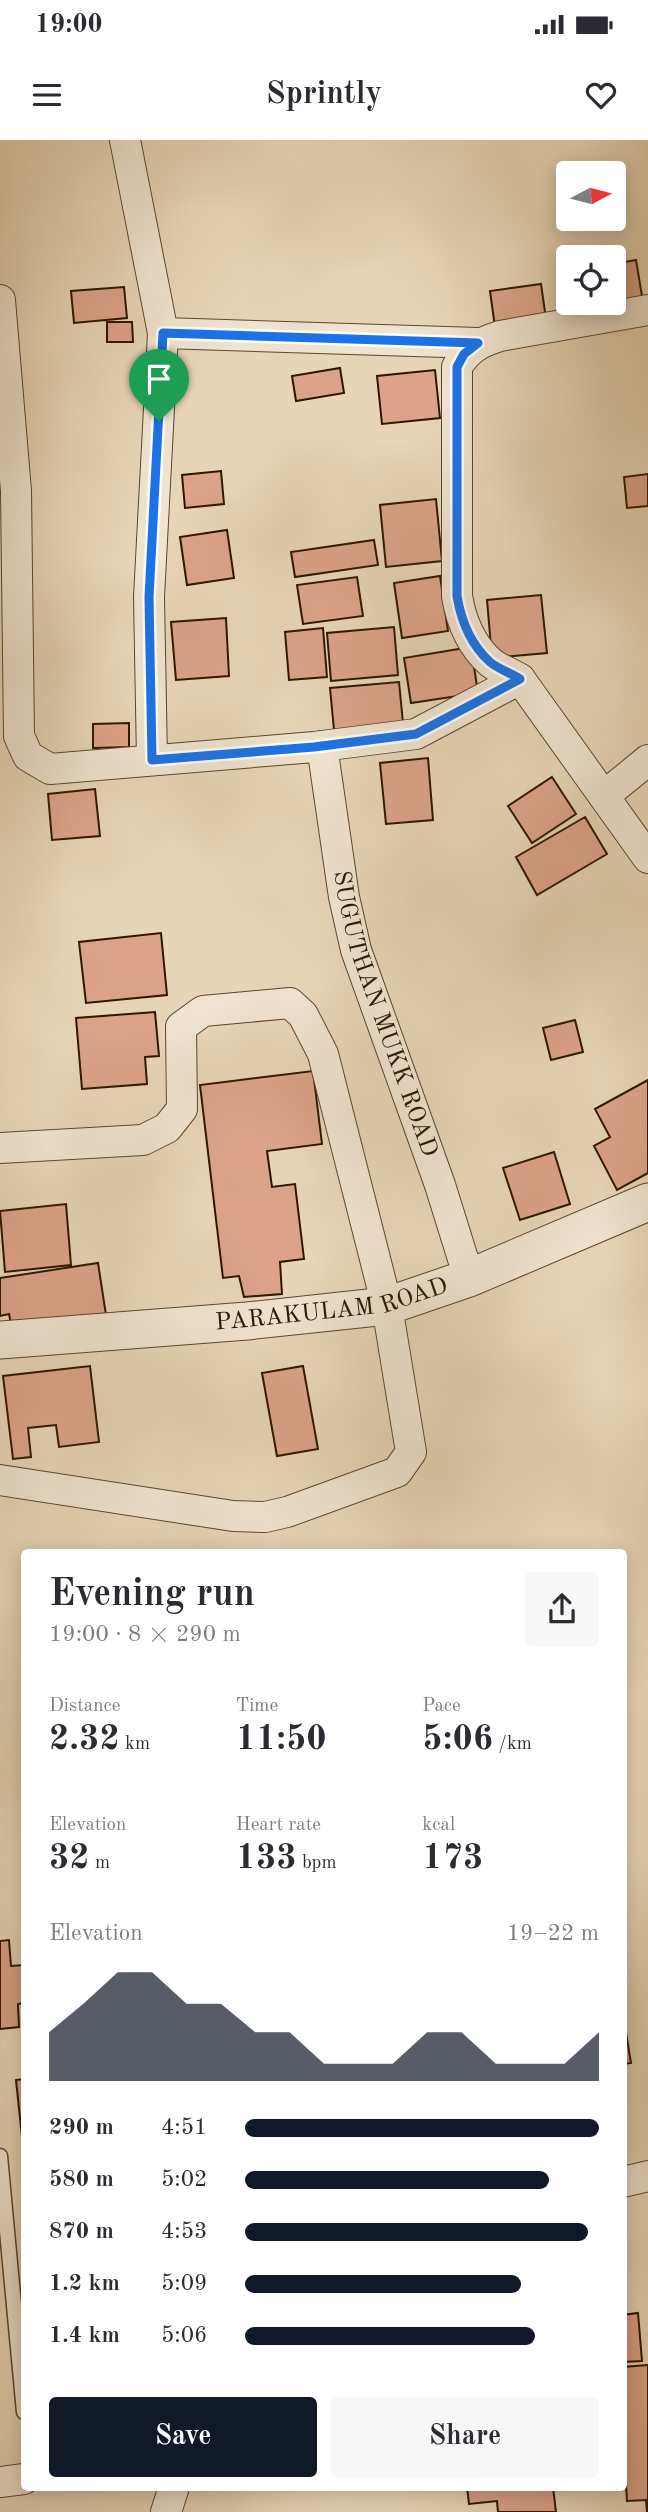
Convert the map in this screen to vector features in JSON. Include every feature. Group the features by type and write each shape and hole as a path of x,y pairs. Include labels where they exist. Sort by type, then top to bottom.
{"street":[{"path":"125,140 163,333 149,597 152,760"},
{"path":"0,300 16,491 19,736 28,756 50,769 322,746 416,734 520,679"},
{"path":"648,310 500,335 478,343 464,354 457,367 457,596 461,617 471,637 490,662 520,679 648,858"},
{"path":"163,333 478,343"},
{"name":"SUGUTHAN MUKK ROAD","path":"322,746 344,897 356,950 440,1185 469,1278"},
{"path":"604,796 648,760"},
{"path":"0,1148 143,1140 167,1128 182,1109 181,1027 203,1011 290,1003 303,1015 323,1054 387,1306 411,1452 397,1472 287,1512 265,1517 233,1516 0,1479"},
{"name":"PARAKULAM ROAD","path":"0,1340 233,1322 387,1306 469,1278 648,1202"},
{"path":"627,2181 648,2176"},
{"path":"0,2483 21,2480"},
{"path":"166,2512 173,2491"}],"lane":[{"path":"0,2156 21,2380"}],"building":[{"path":"636,260 643,302 626,305 626,262"},
{"path":"541,284 546,319 495,327 490,291"},
{"path":"124,287 127,318 74,323 71,291"},
{"path":"107,322 132,322 133,342 107,342"},
{"path":"340,368 344,393 296,401 292,376"},
{"path":"435,370 440,418 382,424 377,376"},
{"path":"221,471 224,504 185,508 182,475"},
{"path":"648,474 648,506 627,508 624,477"},
{"path":"436,499 442,561 386,567 380,505"},
{"path":"227,530 234,578 187,585 180,537"},
{"path":"374,540 378,565 295,577 291,552"},
{"path":"440,576 448,631 402,638 394,583"},
{"path":"357,577 363,616 303,624 297,585"},
{"path":"541,595 547,653 492,658 487,600"},
{"path":"226,618 229,676 176,680 171,622"},
{"path":"394,627 398,675 331,681 327,633"},
{"path":"323,628 327,677 289,680 285,632"},
{"path":"471,647 478,693 411,703 404,658"},
{"path":"399,682 403,723 334,730 330,688"},
{"path":"129,723 129,747 93,748 93,724"},
{"path":"428,758 433,820 386,824 380,763"},
{"path":"552,777 576,814 532,843 508,806"},
{"path":"95,789 100,836 52,840 48,794"},
{"path":"585,817 607,854 537,895 516,857"},
{"path":"161,933 167,995 86,1003 79,942"},
{"path":"155,1012 159,1056 145,1057 147,1084 82,1089 76,1018"},
{"path":"575,1020 583,1052 551,1060 543,1028"},
{"path":"313,1071 322,1144 267,1151 272,1187 295,1184 304,1259 280,1262 282,1294 244,1297 239,1276 223,1278 200,1085"},
{"path":"648,1080 648,1173 617,1190 594,1146 610,1137 595,1109"},
{"path":"554,1152 570,1204 520,1220 503,1168"},
{"path":"66,1204 71,1265 5,1272 0,1211"},
{"path":"98,1263 106,1315 12,1329 9,1314 0,1316 0,1278"},
{"path":"90,1366 99,1442 59,1447 56,1425 28,1428 31,1457 13,1459 3,1376"},
{"path":"303,1366 318,1449 277,1456 262,1373"},
{"path":"9,1940 11,1966 21,1965 19,2027 0,2029 0,1941"},
{"path":"627,2038 631,2063 627,2064"},
{"path":"21,2079 21,2128 16,2080"},
{"path":"638,2313 642,2361 627,2362 627,2314"},
{"path":"648,2365 648,2512 646,2500 627,2501 627,2367"},
{"path":"467,2491 553,2491 556,2512 498,2512 497,2501 469,2504"}],"route":[{"path":"163,333 478,343 464,354 457,367 457,596 461,617 471,637 490,662 520,679 416,734 314,747 152,760 149,597 159,421 163,333"}]}
